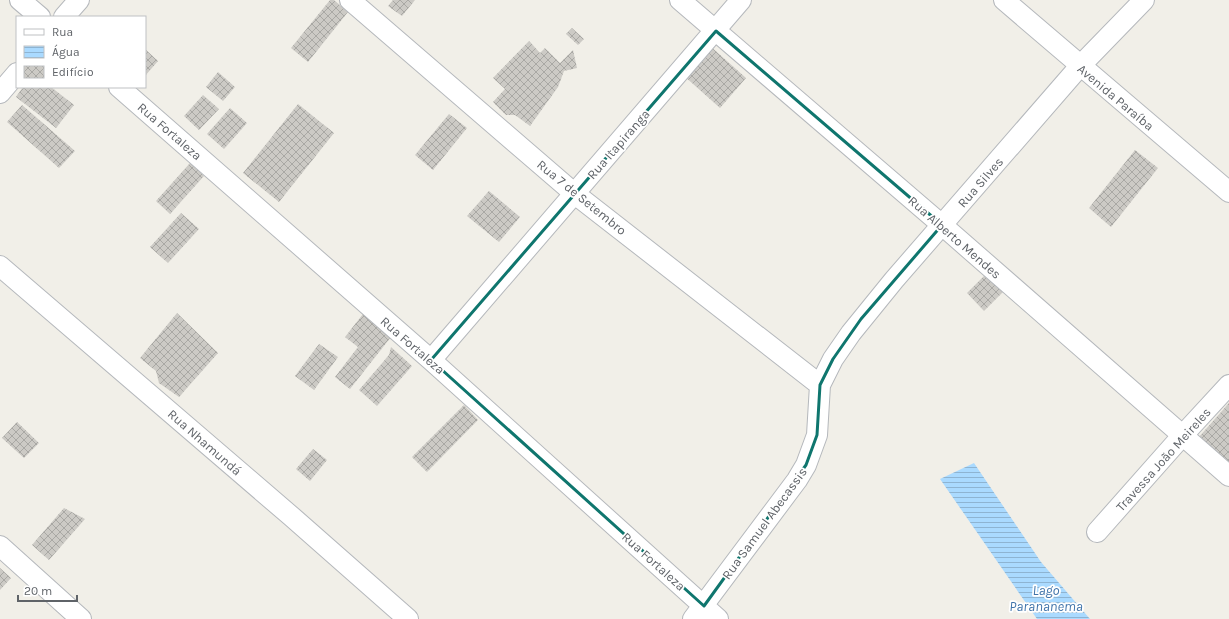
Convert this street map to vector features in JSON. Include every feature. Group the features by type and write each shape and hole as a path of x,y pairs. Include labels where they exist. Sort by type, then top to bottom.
{"street":[{"path":"20,0 39,16"},
{"path":"65,16 79,0"},
{"name":"Rua 7 de Setembro","path":"350,0 576,194 823,378"},
{"name":"Rua Alberto Mendes","path":"680,0 942,225 1229,476"},
{"name":"Rua Itapiranga","path":"431,360 576,194 741,0"},
{"name":"Avenida Paraíba","path":"1004,0 1229,192"},
{"name":"Rua Silves","path":"823,378 842,345 861,319 1080,66 1144,0"},
{"path":"0,93 16,74"},
{"name":"Rua Fortaleza","path":"121,88 431,360 698,612 718,619"},
{"name":"Rua Nhamundá","path":"0,266 291,516 408,619"},
{"name":"Rua Samuel Abecassis","path":"698,612 797,480 806,465 817,435 823,378"},
{"name":"Travessa João Meireles","path":"1097,532 1229,385"},
{"path":"0,546 81,619"}],"highlighted area":[{"path":"716,31 942,225 861,319 833,359 820,385 817,435 806,465 704,606 431,360"}],"water":[{"name":"Lago Parananema","path":"974,463 1041,562 1090,619 1037,619 940,479"}],"building":[{"path":"330,0 334,0 348,12 308,62 291,48"},
{"path":"393,0 415,0 402,16 388,6"},
{"path":"572,28 584,39 578,45 566,34"},
{"path":"529,41 540,53 545,48 560,63 573,50 577,68 564,71 558,87 530,126 515,115 506,115 493,102 505,89 493,78"},
{"path":"709,45 746,78 720,108 683,75"},
{"path":"146,50 158,61 146,75"},
{"path":"218,72 235,87 223,101 206,87"},
{"path":"22,88 52,88 74,105 56,128 16,97"},
{"path":"203,95 219,109 199,130 184,116"},
{"path":"298,104 334,133 279,202 243,173"},
{"path":"22,105 75,151 59,168 7,122"},
{"path":"230,108 247,123 224,149 207,134"},
{"path":"449,114 467,128 433,170 415,155"},
{"path":"1135,150 1158,168 1111,227 1089,208"},
{"path":"190,163 204,176 170,214 156,201"},
{"path":"489,191 520,217 499,242 467,216"},
{"path":"181,213 199,229 168,263 150,247"},
{"path":"986,274 1003,292 984,311 967,293"},
{"path":"177,313 218,353 179,397 159,383 156,371 140,358"},
{"path":"363,314 391,337 350,389 335,377 358,347 345,337"},
{"path":"319,344 338,357 314,390 295,376"},
{"path":"391,347 412,366 377,406 359,390 389,355"},
{"path":"1229,403 1229,462 1198,438"},
{"path":"464,405 478,420 427,472 412,457"},
{"path":"17,422 39,443 24,458 2,438"},
{"path":"313,449 327,460 310,481 296,469"},
{"path":"64,508 85,519 49,560 32,545"},
{"path":"0,568 11,578 0,590"}]}
